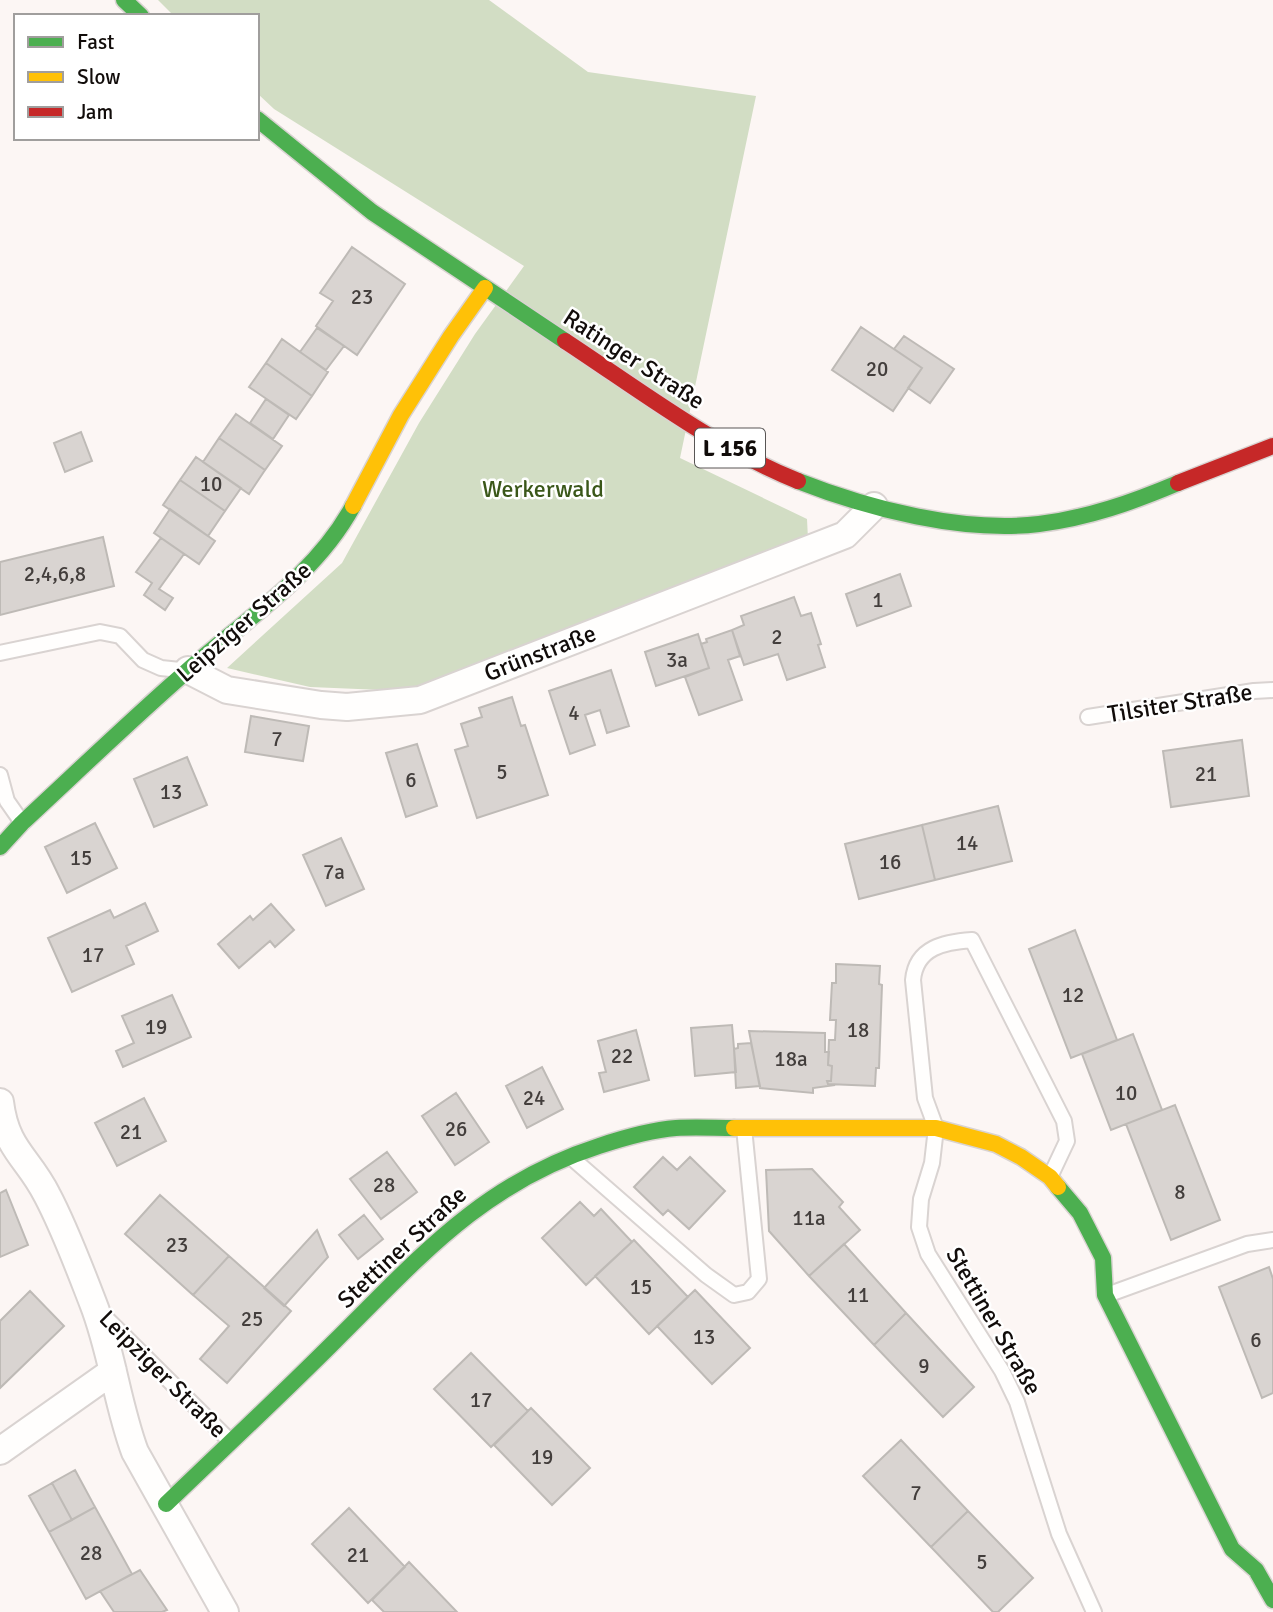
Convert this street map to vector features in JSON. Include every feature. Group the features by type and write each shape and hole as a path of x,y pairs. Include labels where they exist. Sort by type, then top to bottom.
{"street":[{"path":"124,0 139,14"},
{"name":"Ratinger Straße","path":"259,121 361,204 723,444 772,470 874,506 932,519 983,525 1051,523 1087,517 1130,503 1273,446"},
{"name":"Leipziger Straße","path":"0,847 22,822 188,670 295,581 327,546 350,511 401,415 485,288"},
{"name":"Grünstraße","path":"188,670 227,691 321,705 347,707 420,700 845,535 874,506"},
{"name":"Leipziger Straße","path":"1,1114 10,1142 37,1176 49,1198 94,1306 135,1452 225,1612"},
{"name":"Stettiner Straße","path":"166,1504 449,1229 492,1196 570,1156 638,1133 675,1128 936,1128 996,1144 1021,1157 1050,1177 1080,1213 1103,1258 1105,1296 1232,1549 1256,1570 1273,1601"},
{"path":"0,1451 113,1371"}],"lane":[{"path":"0,653 100,632 120,636 144,660 161,668 188,670"},
{"name":"Tilsiter Straße","path":"1088,717 1273,690"},
{"path":"0,775 7,801 22,822"},
{"name":"Stettiner Straße","path":"1050,1177 1067,1141 1064,1121 972,940 953,941 934,947 923,955 914,972 923,1085 936,1128 932,1163 921,1199 919,1227 928,1254 1002,1371 1017,1402 1059,1534 1094,1612"},
{"path":"570,1156 706,1275 734,1294 748,1293 759,1279 744,1127"},
{"path":"1105,1296 1247,1244 1273,1240"},
{"name":"Leipziger Straße","path":"94,1306 231,1442"},
{"path":"1256,1570 1273,1563"}],"green space":[{"name":"Werkerwald","path":"158,0 489,0 588,72 756,96 680,458 807,519 808,539 406,691 310,687 227,668 342,563 419,423 475,334 524,266 274,109 259,95 259,14 172,14"}],"building":[{"path":"352,247 405,284 357,355 316,326 333,301 320,293"},
{"path":"861,327 922,368 893,411 832,370"},
{"path":"317,328 344,346 326,370 300,352"},
{"path":"904,336 954,369 930,403 908,388 922,368 894,349"},
{"path":"282,339 328,372 312,396 266,363"},
{"path":"266,363 312,396 296,419 249,387"},
{"path":"266,399 289,415 273,439 250,423"},
{"path":"236,414 282,446 265,470 219,438"},
{"path":"81,432 92,461 65,472 54,443"},
{"path":"219,438 265,470 249,494 203,462"},
{"path":"196,457 241,488 225,511 180,480"},
{"path":"180,480 225,511 208,536 163,505"},
{"path":"170,509 215,541 199,564 154,533"},
{"path":"103,537 114,586 0,615 0,562"},
{"path":"161,538 184,554 159,589 173,598 165,610 144,595 152,583 136,572"},
{"path":"900,574 911,606 857,626 846,594"},
{"path":"794,597 801,616 811,613 825,667 787,680 778,654 744,665 732,630 744,625 741,616"},
{"path":"732,630 740,656 728,660 742,700 699,715 685,677 709,668 701,644 707,642 706,639"},
{"path":"698,634 709,668 656,686 645,652"},
{"path":"611,670 629,726 607,733 600,710 585,715 595,745 570,754 549,691"},
{"path":"512,697 521,726 525,725 548,795 477,818 455,750 468,746 461,724 482,717 479,708"},
{"path":"251,716 309,726 303,761 245,752"},
{"path":"1242,740 1249,796 1171,807 1163,751"},
{"path":"417,744 437,806 406,817 386,753"},
{"path":"187,757 207,805 154,827 134,779"},
{"path":"998,806 1012,861 935,880 922,825"},
{"path":"95,823 117,868 67,893 45,847"},
{"path":"922,825 935,880 859,899 845,844"},
{"path":"341,838 364,889 326,906 303,855"},
{"path":"145,903 158,931 126,946 134,964 72,992 48,938 110,910 114,918"},
{"path":"271,904 294,930 275,947 270,941 239,968 218,944 250,916 253,920"},
{"path":"1075,930 1117,1040 1071,1058 1029,949"},
{"path":"836,964 880,966 879,984 882,985 879,1068 876,1068 875,1086 828,1084 827,1081 831,1081 832,1066 828,1065 829,1040 835,1040 836,1020 830,1020"},
{"path":"172,995 191,1037 123,1067 116,1051 134,1043 122,1016"},
{"path":"732,1025 736,1072 695,1076 691,1028"},
{"path":"636,1030 649,1080 604,1092 599,1073 606,1072 598,1041"},
{"path":"749,1031 825,1033 825,1052 829,1052 828,1065 832,1066 831,1081 827,1081 828,1084 835,1085 813,1088 813,1093 760,1088"},
{"path":"1133,1034 1162,1110 1111,1130 1082,1054"},
{"path":"751,1043 760,1086 736,1088 734,1049 738,1048 738,1044"},
{"path":"542,1067 563,1109 527,1128 506,1086"},
{"path":"456,1093 489,1142 455,1165 422,1116"},
{"path":"144,1098 166,1141 117,1166 95,1123"},
{"path":"1175,1105 1220,1220 1171,1240 1126,1124"},
{"path":"387,1152 417,1192 381,1219 350,1179"},
{"path":"663,1157 677,1170 690,1157 725,1191 689,1229 668,1210 663,1215 634,1187"},
{"path":"812,1169 843,1202 839,1207 860,1230 809,1276 769,1231 766,1170"},
{"path":"6,1190 28,1245 0,1257 0,1193"},
{"path":"160,1195 229,1256 193,1295 125,1234"},
{"path":"580,1202 594,1216 601,1209 632,1242 586,1285 542,1238"},
{"path":"364,1215 383,1239 358,1259 339,1235"},
{"path":"317,1230 328,1257 284,1306 264,1288"},
{"path":"634,1240 688,1297 649,1334 595,1276"},
{"path":"844,1244 906,1313 874,1345 809,1276"},
{"path":"229,1256 291,1311 227,1383 200,1359 229,1326 193,1295"},
{"path":"1269,1267 1273,1279 1273,1393 1262,1398 1219,1287"},
{"path":"695,1290 750,1348 712,1384 657,1326"},
{"path":"30,1291 64,1326 0,1388 0,1321"},
{"path":"906,1313 974,1387 943,1417 874,1345"},
{"path":"471,1353 528,1411 491,1447 434,1389"},
{"path":"531,1408 590,1468 552,1505 494,1445"},
{"path":"901,1440 968,1511 931,1547 863,1476"},
{"path":"75,1470 95,1507 72,1520 52,1483"},
{"path":"52,1483 72,1520 49,1532 29,1496"},
{"path":"95,1507 132,1574 86,1599 49,1532"},
{"path":"349,1508 405,1567 368,1603 312,1544"},
{"path":"968,1511 1033,1578 998,1612 993,1612 931,1547"},
{"path":"409,1562 457,1612 384,1612 372,1600"},
{"path":"140,1570 167,1610 114,1612 100,1591"}],"traffic: fast":[{"path":"124,0 139,14"},
{"path":"259,121 372,212 565,341"},
{"path":"798,481 855,501 917,516 948,522 1010,526 1039,524 1093,513 1178,483"},
{"path":"0,847 22,823 145,708 299,575 319,554 353,506"},
{"path":"166,1504 394,1282 454,1227 485,1203 557,1162 618,1140 676,1128 734,1128"},
{"path":"1058,1187 1080,1213 1103,1258 1105,1295 1232,1549 1256,1570 1273,1600"}],"traffic: slow":[{"path":"353,506 401,415 485,288"},
{"path":"734,1128 936,1128 996,1144 1050,1177 1058,1187"}],"traffic: jam":[{"path":"565,341 707,435 798,481"},
{"path":"1178,483 1273,446"}]}
